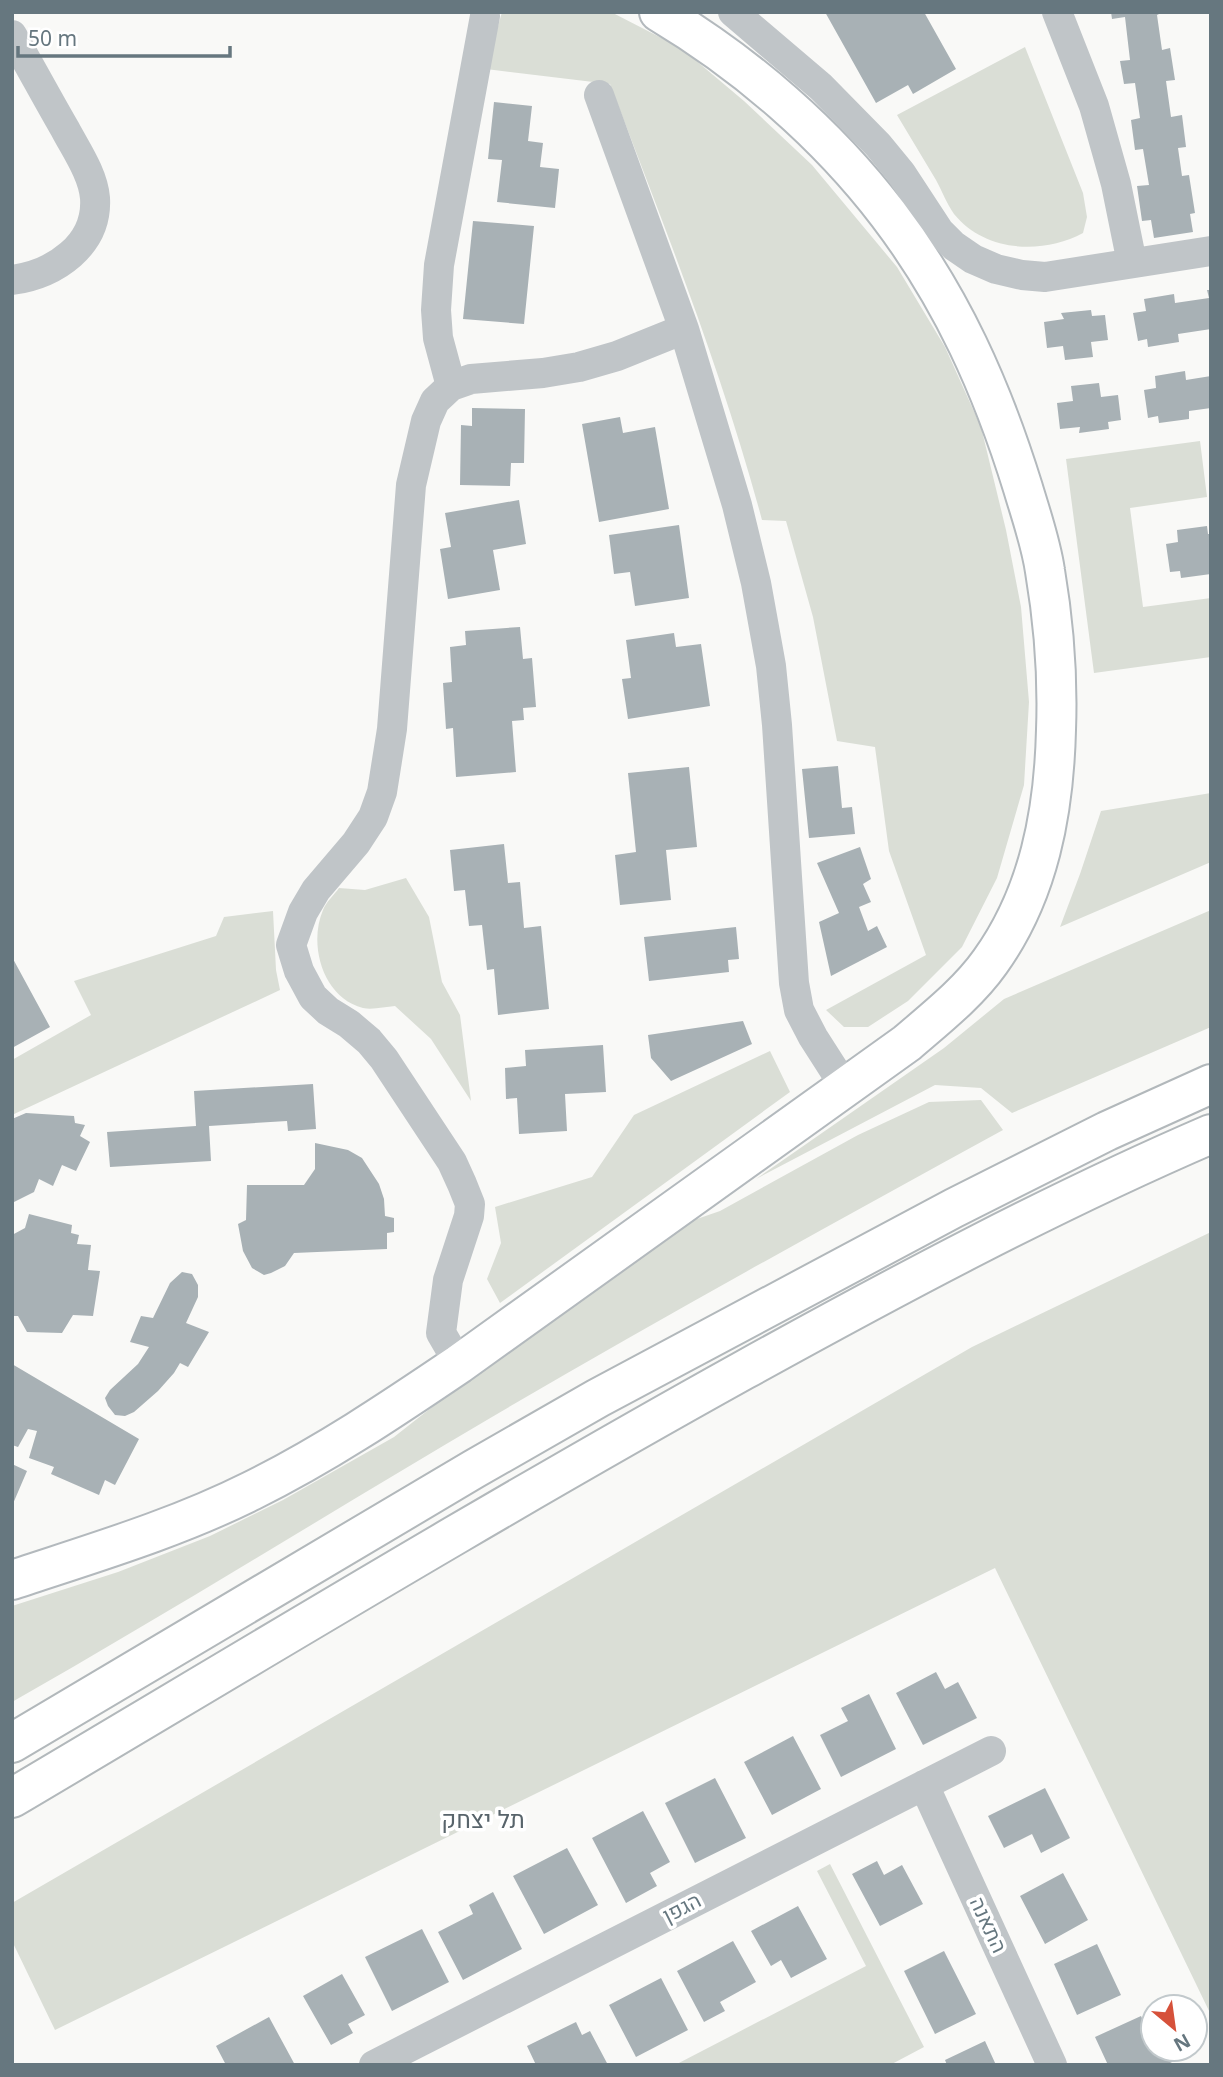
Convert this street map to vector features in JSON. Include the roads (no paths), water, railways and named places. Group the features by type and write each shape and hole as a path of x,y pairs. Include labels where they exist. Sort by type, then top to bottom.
{"main road":[{"path":"12,1580 153,1533 250,1492 335,1447 459,1364 907,1043 967,989 989,964 1009,932 1032,882 1049,816 1056,756 1055,648 1045,568 1006,433 984,378 944,301 894,223 854,173 809,126 733,62 659,12"},
{"path":"12,1743 598,1398 954,1208 1107,1130 1211,1084"},
{"path":"12,1798 612,1443 938,1265 1211,1134"}],"street":[{"path":"733,12 821,87 878,145 901,173 939,230 954,246 973,259 1022,275 1045,277 1211,251"},
{"path":"1057,12 1094,106 1116,184 1132,263"},
{"path":"451,386 438,338 436,310 439,265 485,16"},
{"path":"12,35 86,168 95,196 94,216 86,239 68,258 45,271 12,281"},
{"path":"599,95 684,329 737,505 756,583 771,666 794,983 799,1010 845,1087"},
{"path":"459,1364 441,1333 448,1280 468,1216 470,1204 466,1194 452,1162 384,1059 369,1041 313,997 299,971 291,945 309,901 356,843 373,817 382,792 392,729 411,485 426,421 435,401 451,386 471,379 579,367 617,356 684,329"},
{"name":"הגפן","path":"374,2065 991,1751"},
{"name":"התאנה","path":"924,1785 1052,2065"}],"district":[{"name":"תל יצחק","path":"483,1820"}]}
